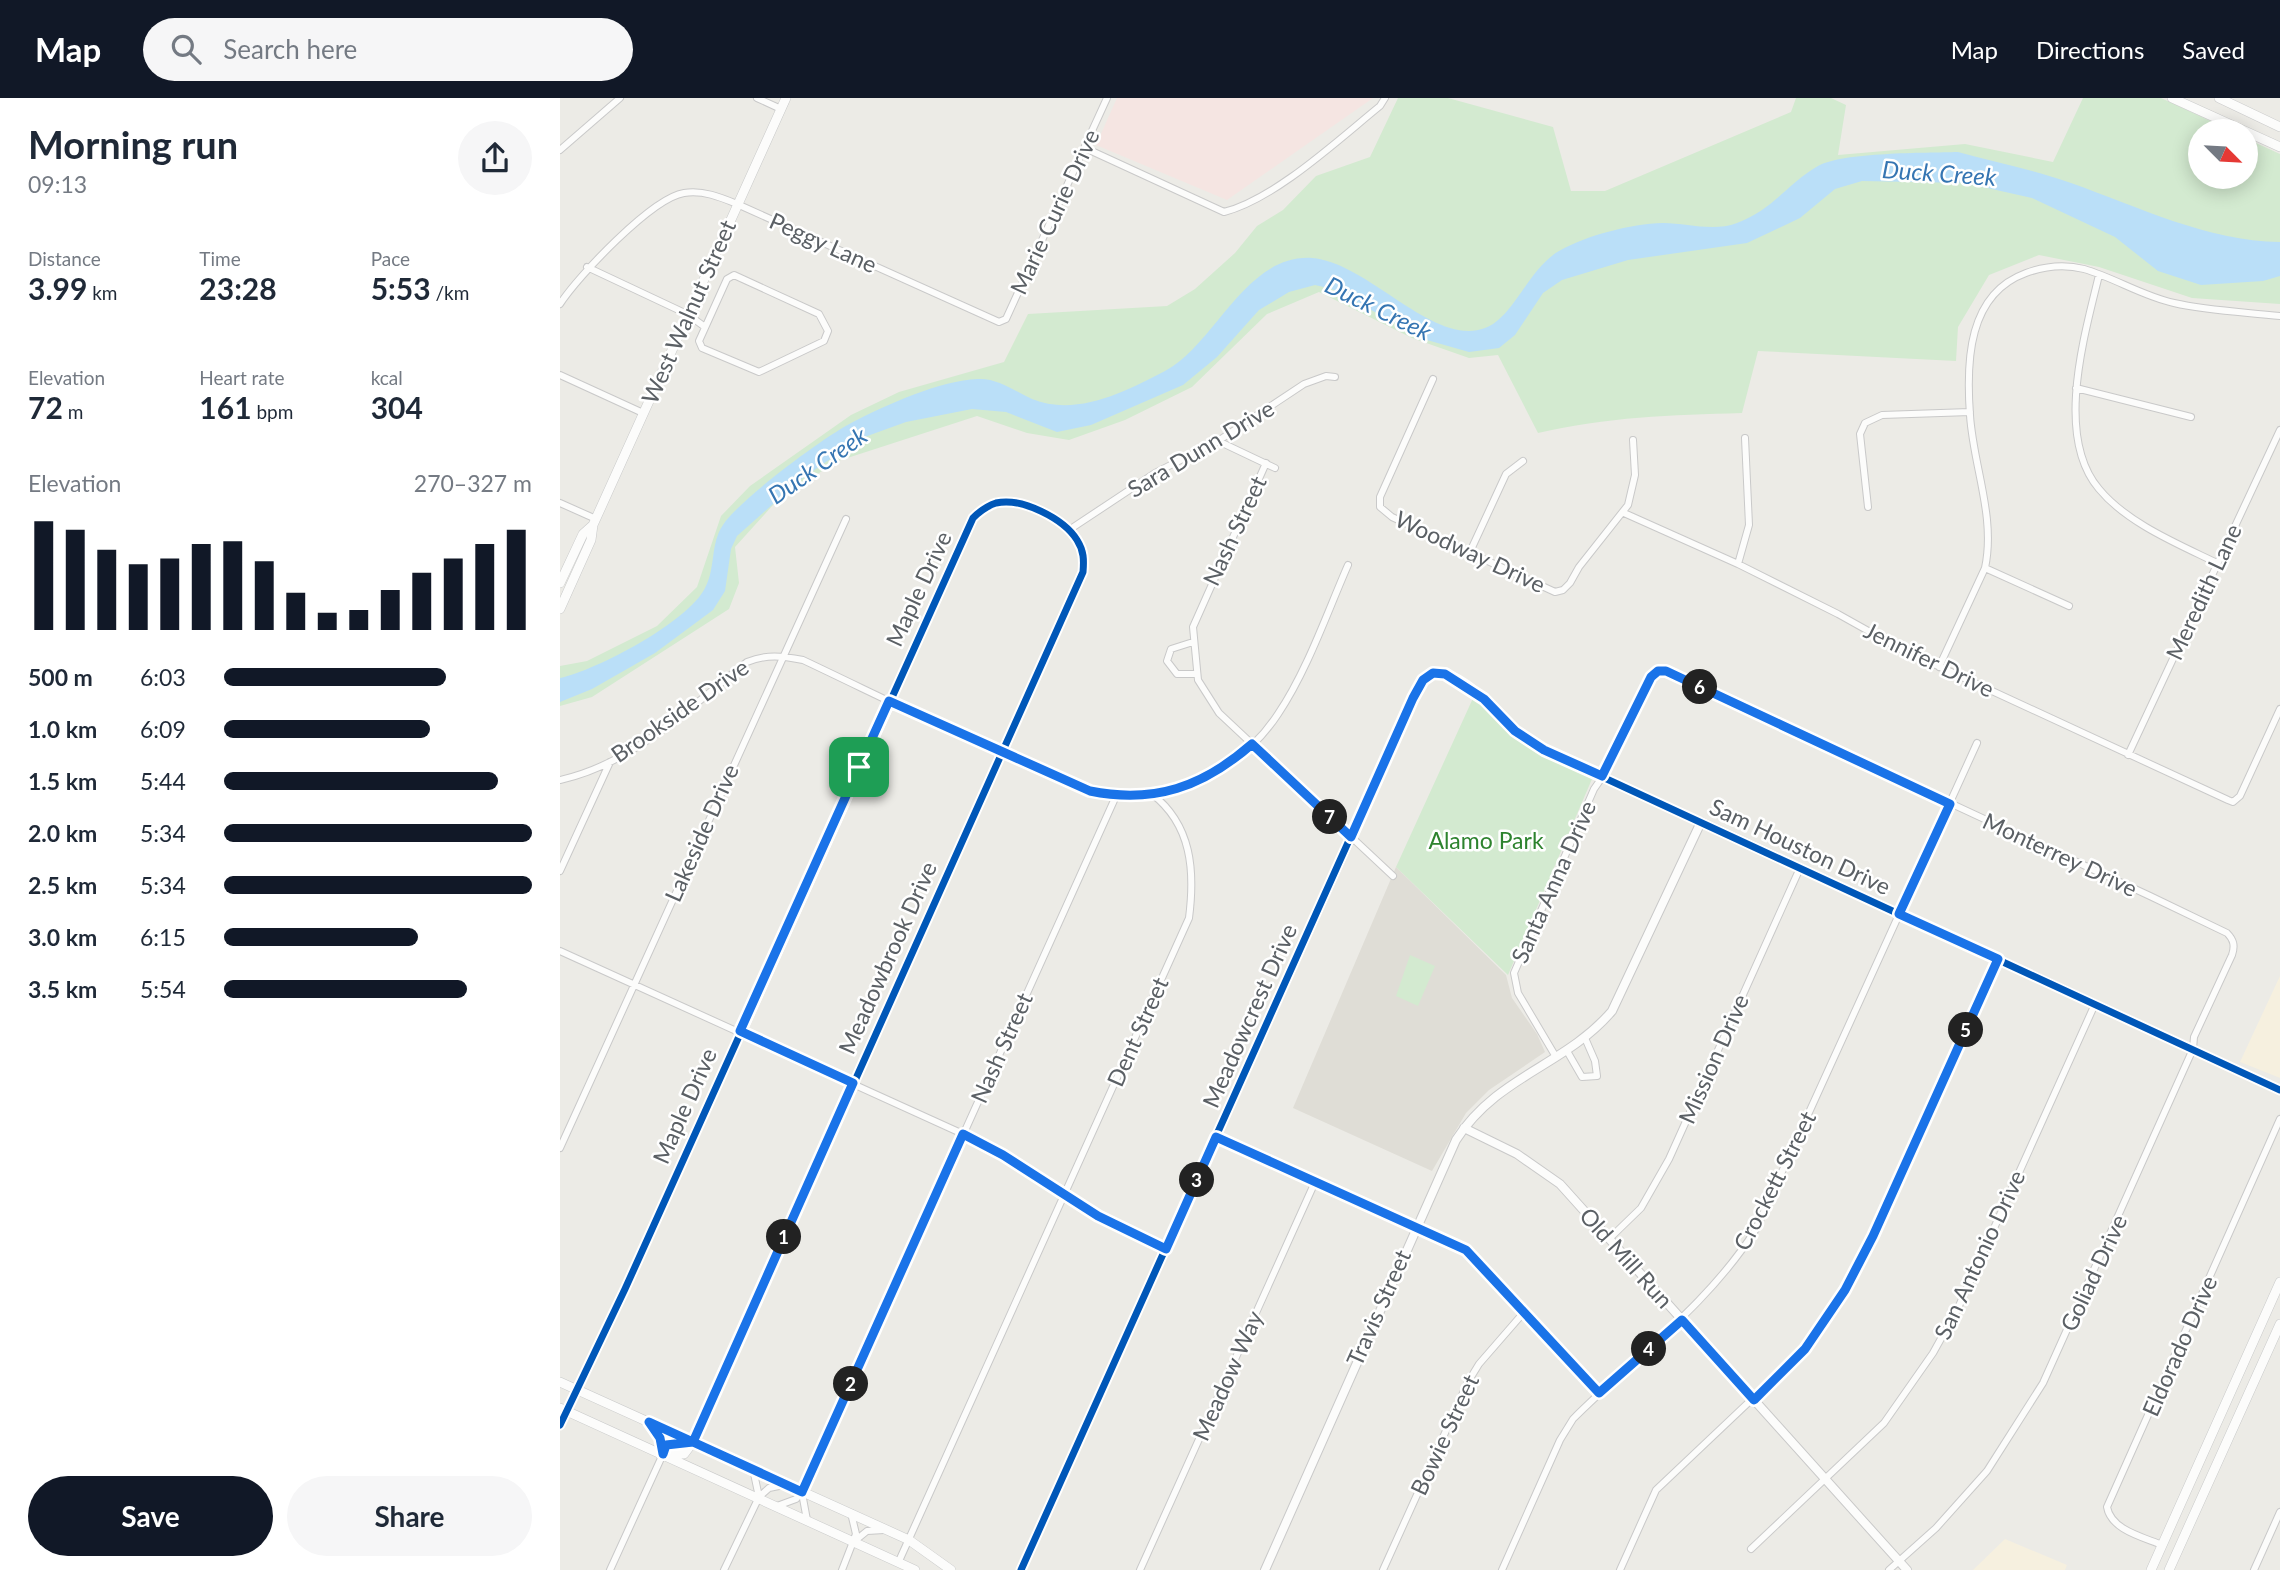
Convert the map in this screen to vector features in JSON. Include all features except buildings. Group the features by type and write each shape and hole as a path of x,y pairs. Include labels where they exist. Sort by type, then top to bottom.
{"main road":[{"name":"West Walnut Street","path":"560,609 591,540 594,522 786,98"},
{"path":"2172,98 2280,147"},
{"path":"2219,98 2280,127"},
{"name":"West Walnut Street","path":"560,583 583,534 594,522"},
{"path":"2152,1570 2280,1282"},
{"path":"2169,1570 2280,1324"},
{"path":"560,1382 909,1540 951,1570"},
{"path":"563,1410 705,1472 915,1570"},
{"path":"649,1422 660,1438 663,1454"},
{"path":"663,1454 666,1445 693,1442"},
{"path":"693,1442 693,1457 705,1472"}],"street":[{"path":"560,150 620,98"},
{"path":"757,98 781,109"},
{"name":"Marie Curie Drive","path":"999,321 1006,320 1107,98"},
{"path":"1085,148 1224,212 1250,203 1322,153 1380,106 1385,98"},
{"name":"Peggy Lane","path":"560,304 587,267 644,218 681,193 715,195 999,321"},
{"path":"587,267 687,314 705,327"},
{"path":"1939,667 1985,568 1989,534 1973,451 1970,412 1975,329 1991,295 2020,275 2045,267 2070,267 2173,303 2280,316"},
{"name":"West Walnut Street","path":"733,275 819,314 828,331 824,341 759,372 702,348 699,341 705,327 727,279 733,275"},
{"path":"2099,275 2076,388 2078,433 2087,471 2098,489 2129,514 2170,540 2217,563"},
{"path":"560,374 643,413"},
{"name":"Sara Dunn Drive","path":"1069,530 1155,473 1218,441 1304,384 1326,376 1335,377"},
{"name":"Woodway Drive","path":"1433,379 1380,497 1380,507 1392,517 1555,592 1563,590 1624,513"},
{"path":"2076,388 2191,417"},
{"path":"1868,507 1860,434 1865,423 1882,415 1970,412"},
{"name":"Meredith Lane","path":"2128,755 2280,430"},
{"path":"1738,564 1748,525 1745,438"},
{"path":"1624,513 1635,475 1633,440"},
{"path":"1218,441 1275,468"},
{"path":"1469,554 1506,474 1523,461"},
{"name":"Nash Street","path":"1252,744 1219,713 1205,695 1197,674 1193,628 1212,579 1266,463"},
{"name":"Maple Drive","path":"560,1425 563,1410 579,1390 973,518 984,508 1010,502 1027,506 1069,530"},
{"path":"560,503 594,522"},
{"name":"Jennifer Drive","path":"1624,513 1738,564 1939,667 2228,800 2235,800 2280,711"},
{"name":"Lakeside Drive","path":"560,1148 846,519"},
{"name":"Meadowbrook Drive","path":"693,1442 1083,572 1084,557 1069,530"},
{"path":"1152,794 1182,788 1214,775 1252,744 1277,717 1288,699 1348,565"},
{"path":"1985,568 2069,606"},
{"path":"1193,642 1171,649 1167,662 1177,674 1197,674"},
{"name":"Brookside Drive","path":"560,780 610,762 675,721 747,662 761,656 782,655 803,660 1001,753 1090,791 1116,796 1152,794"},
{"name":"Santa Anna Drive","path":"1556,1057 1518,993 1514,973 1602,776 1651,677 1658,671"},
{"name":"Monterrey Drive","path":"1658,671 1666,671 2227,933 2232,939"},
{"name":"Sam Houston Drive","path":"1433,673 1445,674 1484,699 1515,731 1544,750 2280,1090"},
{"name":"Meadowcrest Drive","path":"1020,1570 1413,698 1423,680 1433,673"},
{"name":"Crockett Street","path":"1502,1570 1560,1440 1573,1419 1682,1320 1741,1253 1756,1229 1977,743"},
{"path":"1252,744 1393,876"},
{"path":"560,871 610,762"},
{"name":"Dent Street","path":"899,1561 1066,1196 1189,918 1193,881 1188,848 1168,807 1152,794"},
{"name":"Nash Street","path":"802,1492 1116,796"},
{"name":"Travis Street","path":"1265,1570 1415,1227 1464,1128 1487,1102 1517,1079 1567,1051 1612,1012 1627,985 1701,822"},
{"name":"Mission Drive","path":"1609,1239 1641,1208 1669,1159 1800,868"},
{"name":"Goliad Drive","path":"1889,1570 1936,1528 1987,1471 2043,1383 2193,1049 2194,1037 2232,955 2232,939"},
{"path":"560,951 963,1134 1098,1216 1166,1249"},
{"path":"1620,1570 1657,1490 1805,1349 1845,1290 1873,1236 1998,959"},
{"name":"San Antonio Drive","path":"1751,1549 1826,1481 1884,1423 1933,1353 1958,1308 2095,1004"},
{"path":"1567,1051 1582,1077 1597,1076 1595,1061 1585,1038"},
{"name":"Eldorado Drive","path":"2162,1545 2116,1525 2109,1517 2107,1507 2280,1119"},
{"name":"Old Mill Run","path":"1464,1128 1540,1169 1560,1184 1907,1570"},
{"path":"1216,1137 1466,1250 1599,1393"},
{"name":"Meadow Way","path":"1140,1570 1315,1182"},
{"name":"Bowie Street","path":"1383,1570 1468,1382 1479,1364 1525,1311"},
{"path":"610,1570 663,1454"},
{"path":"753,1469 759,1497"},
{"path":"724,1570 759,1497 769,1488 786,1484"},
{"path":"777,1506 796,1499 802,1492"},
{"path":"802,1492 803,1510 807,1520"},
{"path":"2254,1570 2280,1512"},
{"path":"842,1570 854,1541 856,1527 851,1513"},
{"path":"854,1541 867,1531 887,1530"}],"shaded area":[{"path":"1117,98 1373,98 1227,200 1096,145"},
{"path":"1396,867 1506,975 1512,998 1537,1034 1545,1052 1489,1090 1466,1113 1432,1171 1293,1108"},
{"path":"2280,976 2280,1078 2240,1062"},
{"path":"2005,1539 2067,1565 2065,1570 1973,1570"}],"green space":[{"path":"1398,98 1448,98 1553,127 1571,191 1605,191 1791,112 1796,98 1831,98 1846,105 1838,155 1965,144 2053,162 2083,98 2161,98 2206,119 2188,119 2188,189 2258,189 2258,144 2280,154 2280,304 2192,298 2099,267 2039,255 1989,275 1958,327 1956,361 1758,351 1742,413 1614,420 1538,433 1498,355 1469,358 1412,338 1319,292 1267,314 1192,387 1125,420 1069,440 1027,433 977,416 835,462 773,505 735,547 739,583 729,609 592,697 560,706 560,666 587,661 657,626 697,587 721,516 750,486 851,415 899,392 1004,362 1028,314 1167,306 1195,289 1235,253 1257,226 1283,210 1316,176 1370,157"},
{"name":"Alamo Park","path":"1474,696 1522,742 1592,779 1508,975 1396,867"},
{"path":"1410,955 1435,966 1418,1006 1396,996"}],"water":[{"name":"Duck Creek","path":"1958,152 2057,178 2200,229 2226,236 2280,242 2280,276 2263,281 2201,285 2158,271 2115,237 2032,198 1965,183 1862,181 1835,189 1800,218 1747,243 1628,260 1562,280 1543,293 1515,335 1499,348 1469,352 1427,340 1332,289 1315,285 1289,292 1259,310 1217,357 1183,385 1091,425 1057,432 1006,412 972,409 906,422 859,439 800,480 737,536 731,549 725,591 713,610 655,653 592,689 560,702 560,678 596,665 640,643 695,601 705,588 711,572 719,532 746,500 840,429 914,394 963,380 985,379 1049,404 1083,404 1100,400 1134,387 1183,359 1249,285 1268,270 1288,261 1312,258 1333,263 1355,273 1423,316 1444,326 1465,331 1485,328 1504,314 1548,259 1583,240 1610,231 1650,224 1728,226 1761,211 1807,173 1830,161 1885,154"}],"cycle path":[{"path":"560,1425 625,1289 973,518 996,503 1018,503 1041,511 1063,525 1077,540 1082,552 1083,572 693,1442"},
{"path":"1021,1570 1413,698 1423,680 1433,673 1445,674 1468,686 1517,732 1544,750 2280,1090"}],"route":[{"path":"859,767 740,1031 853,1083 693,1442 649,1422 660,1438 663,1454 666,1445 693,1442 802,1492 963,1134 1003,1155 1098,1216 1166,1249 1216,1137 1466,1250 1483,1265 1599,1393 1682,1320 1754,1400 1805,1349 1845,1290 1873,1236 1998,959 1899,914 1950,804 1666,671 1658,671 1651,677 1610,766 1602,776 1544,750 1515,731 1484,699 1445,674 1433,673 1423,680 1413,698 1351,837 1252,744 1214,775 1182,788 1136,796 1116,796 1090,791 889,701 859,767"}]}
